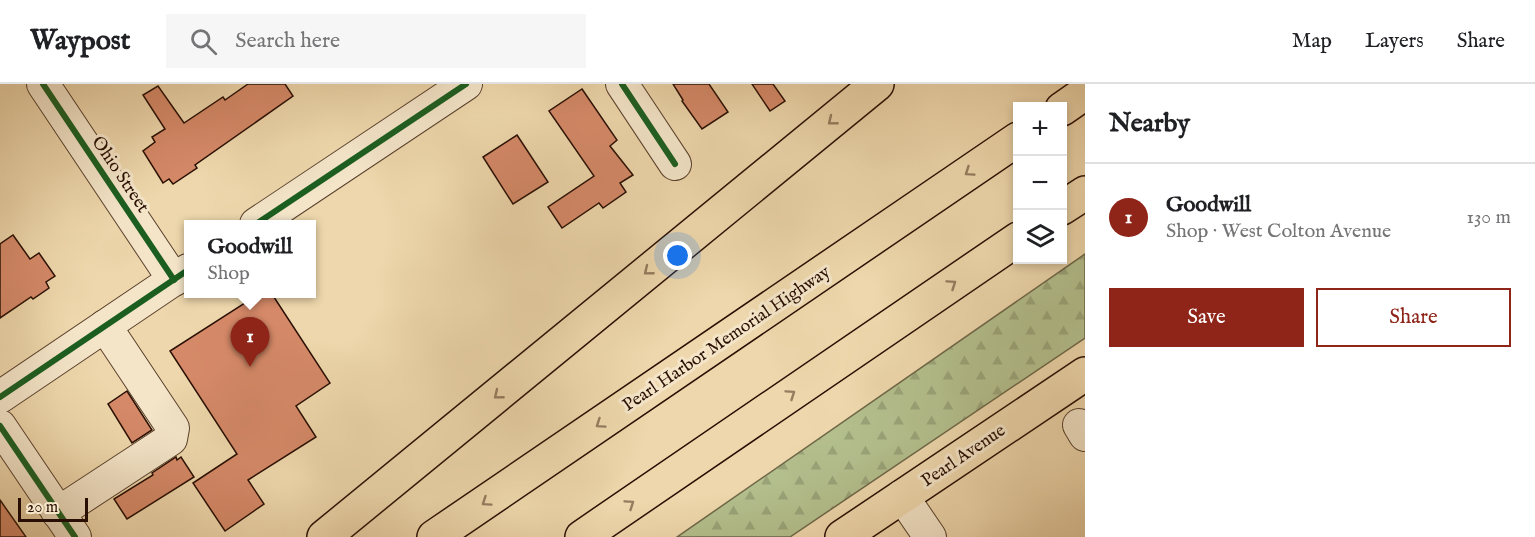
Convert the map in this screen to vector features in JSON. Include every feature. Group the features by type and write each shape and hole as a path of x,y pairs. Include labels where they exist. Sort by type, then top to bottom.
{"main road":[{"path":"324,537 877,84"},
{"path":"1067,106 1085,93"},
{"name":"Pearl Harbor Memorial Highway","path":"434,537 1013,142"},
{"path":"1067,205 1085,193"},
{"path":"582,537 1013,242"},
{"name":"Pearl Avenue","path":"842,537 1085,374"}],"street":[{"name":"Ohio Street","path":"43,84 181,275"},
{"path":"263,220 466,84"},
{"path":"622,84 675,164"},
{"path":"0,397 181,275"},
{"path":"0,426 66,525 171,439 173,428 105,326"},
{"path":"903,496 930,537"}],"green space":[{"path":"1085,254 1085,338 790,537 677,537"}],"building":[{"path":"248,84 285,84 293,96 195,165 197,168 173,184 169,179 163,183 143,151 155,142 152,137 165,129 143,95 158,86 184,123 223,97 225,100"},
{"path":"673,84 709,84 728,112 702,129"},
{"path":"752,84 773,84 785,101 770,111"},
{"path":"582,89 617,140 610,146 633,175 620,183 626,192 603,208 599,203 562,228 548,207 594,176 549,111"},
{"path":"517,135 548,182 513,204 483,157"},
{"path":"13,235 30,259 39,253 55,276 46,282 49,288 0,318 0,244"},
{"path":"253,298 275,298 330,383 296,406 316,437 248,480 264,504 225,531 193,483 237,454 170,351"},
{"path":"127,391 152,430 132,443 108,404"},
{"path":"176,457 177,460 181,457 194,477 127,519 114,499 153,475 152,473"},
{"path":"0,500 26,537 0,537"}],"cycle path":[{"path":"43,84 174,280"},
{"path":"262,220 466,84"},
{"path":"622,84 675,164"},
{"path":"0,397 184,273"},
{"path":"0,426 75,537"}],"place":[{"name":"Goodwill","path":"250,367"}]}
